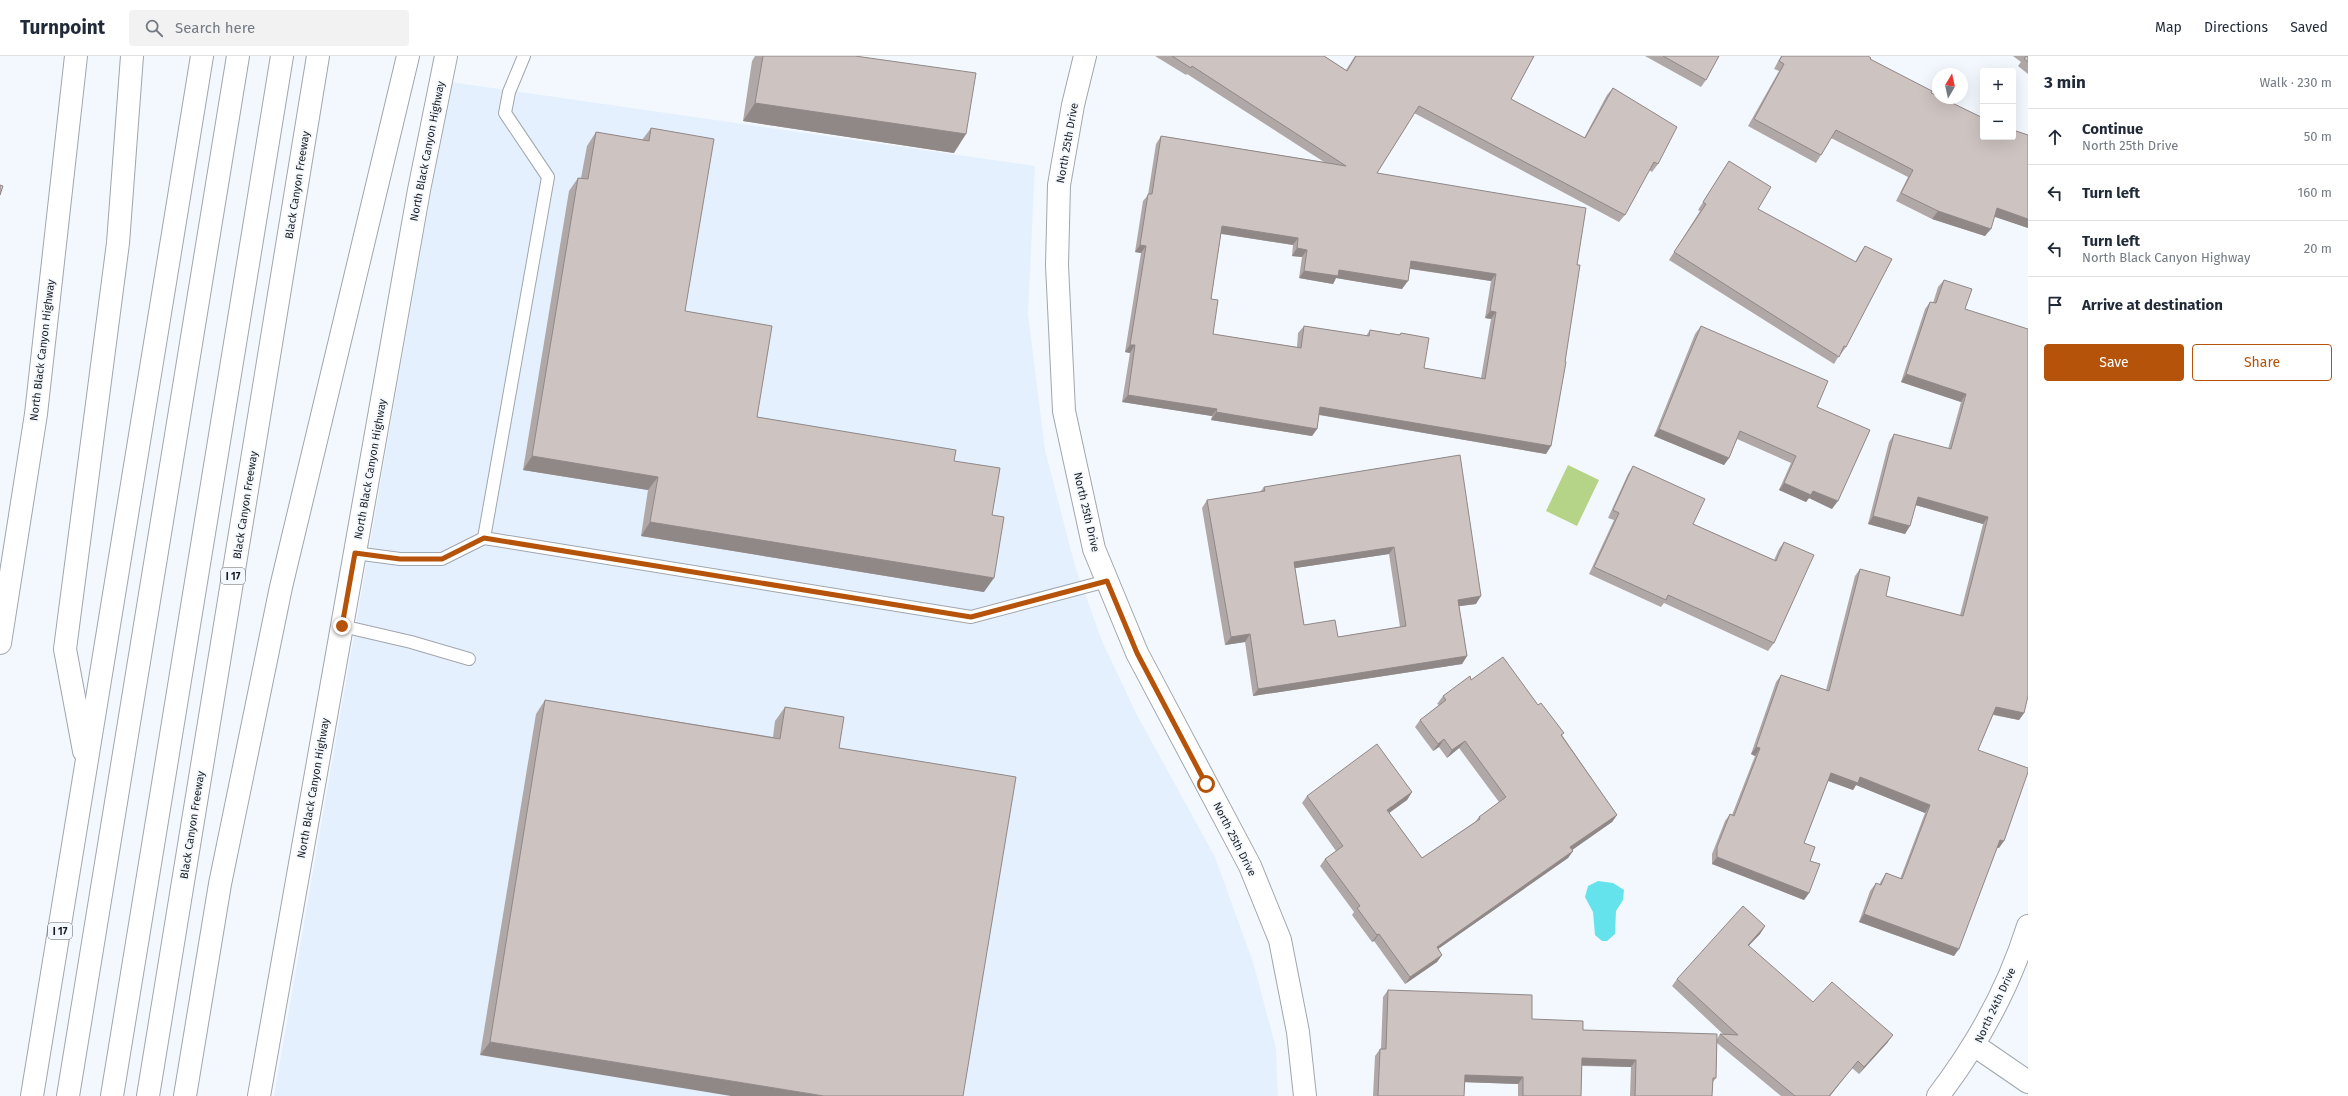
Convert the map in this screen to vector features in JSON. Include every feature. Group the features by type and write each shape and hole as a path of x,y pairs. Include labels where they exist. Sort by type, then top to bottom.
{"main road":[{"name":"North Black Canyon Highway","path":"0,643 36,414 76,56"},
{"path":"87,766 65,649 118,243 132,56"},
{"name":"I 17","path":"32,1096 202,56"},
{"path":"68,1096 238,56"},
{"path":"112,1096 282,56"},
{"name":"Black Canyon Freeway","path":"148,1096 318,56"},
{"path":"185,1096 220,884 281,587 408,56"},
{"name":"North Black Canyon Highway","path":"259,1096 419,190 446,56"},
{"name":"North 25th Drive","path":"1085,56 1062,160 1057,265 1064,411 1094,549 1107,581 1137,653 1250,866 1280,940 1298,1032 1306,1096"},
{"name":"North 24th Drive","path":"2028,926 2017,958 1974,1045 2028,1082"},
{"path":"1938,1096 1974,1045"}],"lane":[{"path":"484,538 548,177 505,114 508,92 524,56"},
{"path":"355,553 400,559 442,559 484,538 971,617 1107,581"},
{"path":"342,626 411,642 469,659"}],"shaded area":[{"path":"450,82 1035,166 1028,314 1045,450 1075,566 1102,641 1137,715 1215,857 1253,962 1276,1048 1278,1096 274,1096"}],"green space":[{"path":"1568,465 1599,480 1577,526 1546,511"}],"water":[{"path":"1598,881 1613,883 1624,890 1623,900 1616,911 1615,934 1607,941 1602,941 1595,935 1593,912 1585,897 1588,886"}],"building":[{"path":"763,56 855,56 976,73 966,134 755,103"},
{"path":"1172,56 1324,56 1347,71 1356,56 1534,56 1511,99 1585,138 1613,88 1677,127 1658,164 1654,162 1625,215 1419,106 1377,173 1586,208 1577,265 1580,265 1566,362 1551,446 1320,407 1317,429 1216,412 1217,409 1128,395 1135,345 1130,345 1146,246 1140,245 1148,194 1152,194 1161,136 1346,166 1192,66 1191,68","holes":["1222,226 1298,238 1297,248 1307,250 1304,271 1338,276 1339,270 1408,281 1411,261 1496,274 1490,311 1496,312 1485,379 1424,368 1429,338 1401,333 1400,335 1370,330 1369,336 1304,326 1301,348 1213,334 1218,300 1211,299"]},
{"path":"1663,56 1719,56 1706,80"},
{"path":"1782,56 1868,56 1871,58 1870,59 1932,91 1932,104 1954,104 1980,117 1980,140 2016,140 2016,131 2028,135 2028,219 1997,208 1991,229 1938,211 1901,193 1913,170 1836,130 1821,155 1754,119 1784,64 1779,61"},
{"path":"2028,56 2028,62 2024,59"},
{"path":"651,128 714,139 685,311 772,326 757,417 956,450 954,461 1000,468 992,515 1004,517 994,578 650,522 658,477 532,456 578,178 588,179 596,132 649,141"},
{"path":"1729,161 1771,187 1758,209 1856,262 1865,246 1892,259 1846,347 1844,346 1839,357 1674,252 1706,204 1703,202"},
{"path":"0,185 3,186 0,195"},
{"path":"1944,280 1972,289 1965,309 2028,329 2028,696 2024,713 1996,707 1978,750 2028,768 2028,772 2004,841 2000,840 1959,949 1864,914 1876,883 1881,885 1886,873 1902,879 1930,805 1860,777 1858,783 1831,773 1804,843 1815,847 1810,861 1820,864 1809,893 1717,857 1717,847 1730,814 1734,816 1760,748 1756,747 1781,675 1829,691 1860,569 1890,577 1886,596 1963,616 1988,517 1918,497 1910,526 1873,516 1894,434 1951,449 1966,394 1906,374 1930,302 1936,303"},
{"path":"1701,326 1828,381 1817,407 1870,430 1838,501 1813,491 1811,495 1784,483 1796,456 1740,431 1729,458 1659,429"},
{"path":"1460,455 1481,596 1458,600 1467,656 1258,689 1250,634 1231,637 1207,500 1265,491 1264,487","holes":["1394,547 1406,626 1338,637 1335,620 1304,625 1294,562"]},
{"path":"1633,466 1705,499 1693,524 1776,561 1784,542 1814,555 1774,643 1668,595 1666,600 1594,567 1619,513 1613,510"},
{"path":"1503,657 1538,705 1541,703 1564,733 1561,735 1617,815 1570,847 1573,851 1437,947 1442,955 1410,977 1379,934 1377,935 1357,908 1360,906 1325,859 1343,846 1307,796 1377,744 1412,792 1387,810 1422,858 1480,819 1479,817 1506,797 1465,741 1452,750 1444,739 1438,744 1420,720 1446,700 1443,696 1470,676 1471,680"},
{"path":"545,700 780,739 785,707 844,717 839,748 1016,777 963,1096 824,1096 490,1042"},
{"path":"1743,906 1765,926 1748,945 1813,1002 1832,982 1893,1035 1864,1067 1858,1061 1829,1096 1795,1096 1720,1034 1738,1035 1677,979"},
{"path":"1388,990 1532,995 1532,1019 1583,1021 1583,1030 1717,1034 1716,1078 1713,1078 1712,1096 1635,1096 1636,1060 1582,1058 1581,1096 1523,1096 1523,1077 1465,1075 1464,1096 1378,1096 1380,1049 1386,1049"}],"route":[{"path":"342,626 355,553 400,559 442,559 484,538 971,617 1107,581 1137,653 1206,784"}]}
